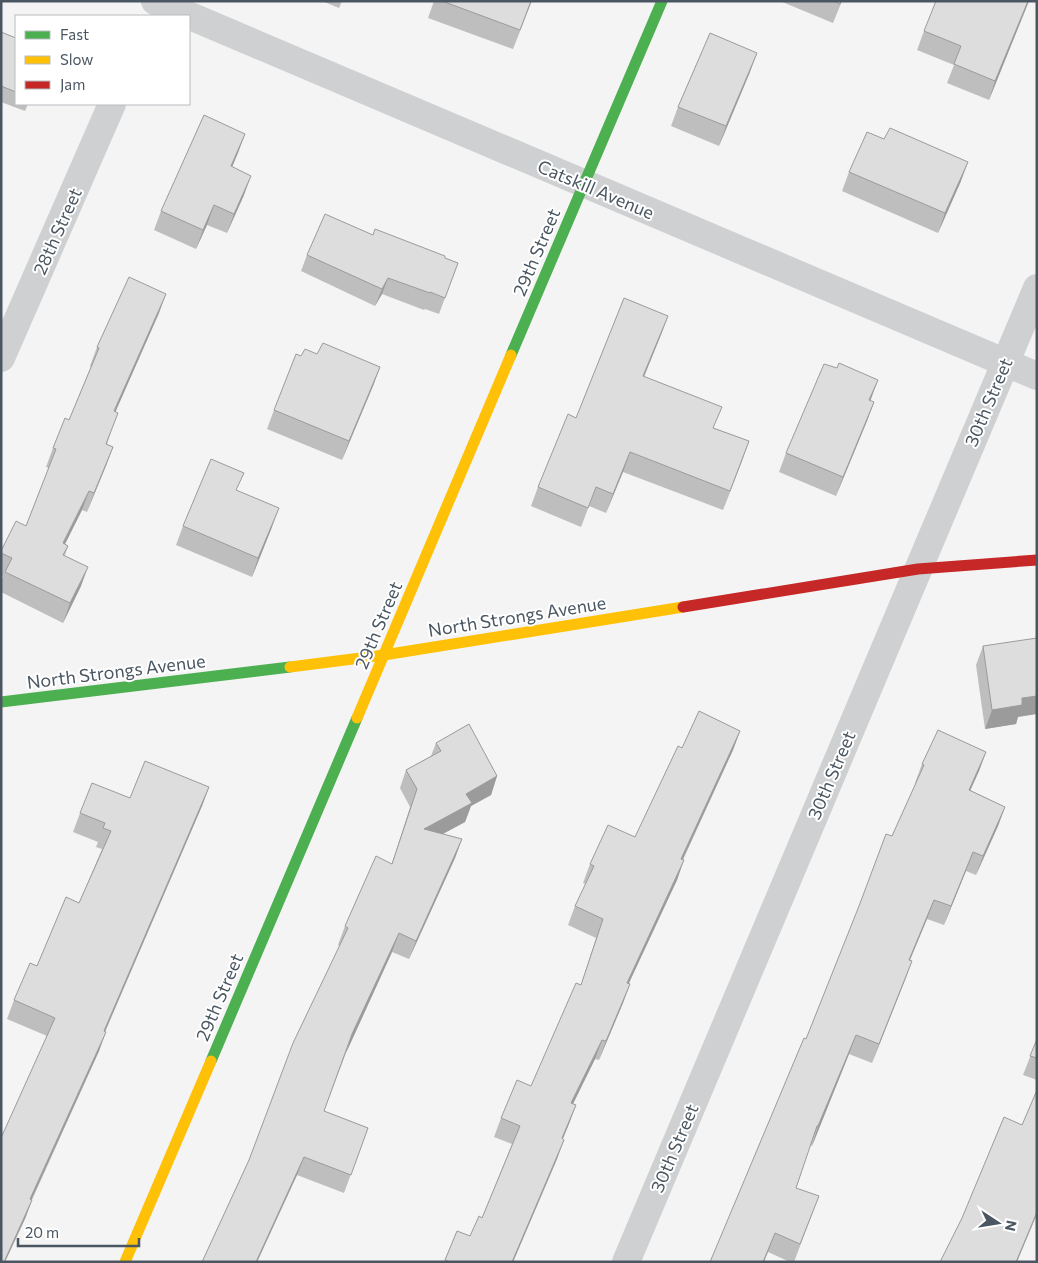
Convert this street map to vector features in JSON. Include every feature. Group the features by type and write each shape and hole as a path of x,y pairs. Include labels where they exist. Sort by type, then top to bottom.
{"street":[{"name":"29th Street","path":"125,1262 662,1"},
{"name":"Catskill Avenue","path":"155,5 179,15"},
{"name":"Catskill Avenue","path":"190,20 1037,376"},
{"name":"28th Street","path":"1,358 112,105"},
{"name":"30th Street","path":"626,1262 1037,288"},
{"name":"North Strongs Avenue","path":"1,702 384,655 918,569 1037,560"}],"building":[{"path":"442,1 531,1 520,30"},
{"path":"936,1 1028,1 995,81 954,64 961,46 924,31"},
{"path":"1,32 15,38 15,92 1,86"},
{"path":"710,33 757,53 726,126 678,107"},
{"path":"204,115 245,134 231,166 251,176 234,214 214,205 203,230 161,211"},
{"path":"890,128 968,162 945,213 849,172 867,132 884,139"},
{"path":"325,214 373,235 375,229 445,256 445,258 458,263 445,298 388,278 382,289 307,255"},
{"path":"129,277 166,294 114,411 118,413 106,444 113,447 94,493 89,491 63,543 68,546 63,555 88,567 70,603 5,572 12,558 1,553 1,551 16,521 26,526 56,449 53,448 65,418 69,420 99,348 97,347"},
{"path":"624,298 668,316 643,376 722,407 713,428 749,441 730,491 630,452 613,494 596,487 588,508 538,487 568,414 576,418"},
{"path":"323,343 380,367 349,441 274,410 296,354 301,356 305,349 317,354"},
{"path":"839,363 878,380 869,400 874,402 843,477 786,453 824,364 837,368"},
{"path":"211,459 244,473 236,490 279,508 258,558 183,526"},
{"path":"1037,638 1037,696 1022,698 1022,705 992,710 983,646"},
{"path":"699,711 740,731 681,859 684,860 627,983 630,984 606,1041 602,1040 571,1103 576,1105 562,1138 564,1140 512,1262 450,1262 445,1260 457,1231 470,1236 479,1216 482,1218 520,1126 501,1118 517,1080 531,1086 576,983 581,985 603,919 575,906 594,866 590,864 608,825 635,837 678,746 682,748"},
{"path":"469,724 497,776 466,794 472,803 424,829 462,839 416,941 399,933 352,1034 324,1111 368,1128 351,1175 304,1157 256,1262 202,1262 249,1160 293,1043 348,928 345,926 376,856 392,864 417,789 406,770 441,751 436,743"},
{"path":"938,730 986,752 969,790 1005,807 983,856 973,852 951,906 934,900 909,960 912,961 879,1044 856,1035 817,1126 796,1188 819,1196 800,1244 775,1233 763,1262 710,1262 804,1038 806,1039 886,834 892,836"},
{"path":"145,761 209,787 104,1031 106,1032 30,1199 32,1200 4,1262 1,1262 1,1138 55,1018 14,1000 30,963 37,966 66,897 79,903 111,831 103,828 105,823 80,813 92,783 130,798"},
{"path":"1037,1039 1037,1058 1030,1056"},
{"path":"1037,1090 1037,1212 1016,1262 940,1262 962,1218 1004,1117 1022,1125"}],"traffic: fast":[{"path":"511,355 662,1"},
{"path":"1,702 290,667"},
{"path":"211,1061 357,718"}],"traffic: slow":[{"path":"357,718 511,355"},
{"path":"290,667 384,655 683,607"},
{"path":"125,1262 211,1061"}],"traffic: jam":[{"path":"683,607 918,569 1037,560"}]}
